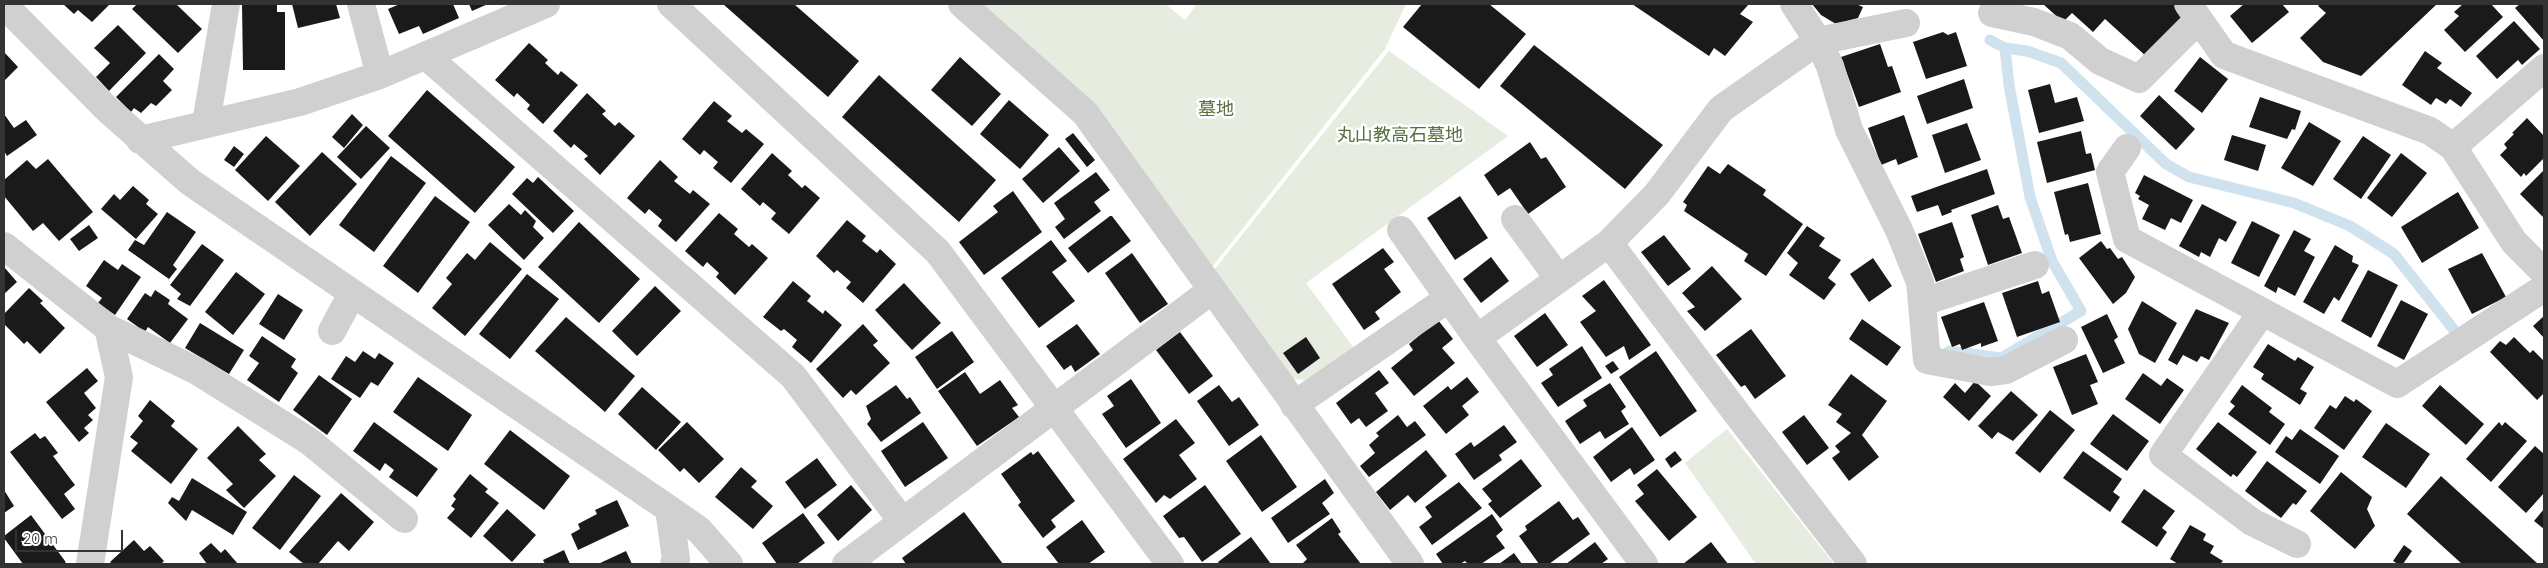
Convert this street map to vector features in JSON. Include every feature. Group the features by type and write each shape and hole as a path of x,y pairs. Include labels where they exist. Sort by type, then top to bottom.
{"street":[{"path":"206,123 226,4"},
{"path":"361,4 380,75"},
{"path":"140,140 300,102 380,75 546,4"},
{"path":"671,4 938,252 1170,564"},
{"path":"962,4 1085,113 1410,564"},
{"path":"1794,4 1818,41 1830,66 1849,130 1899,230 1920,282 1927,360 1990,372 2006,370 2064,340"},
{"path":"4,5 140,140 190,182 669,508 699,530 729,564"},
{"path":"1992,13 2034,22 2070,36 2100,61 2139,79 2193,12 2224,55 2430,131 2453,147 2514,242 2544,272"},
{"path":"1477,338 1609,243 1657,194 1721,110 1818,41 1906,23"},
{"path":"426,56 793,376 902,521"},
{"path":"2453,147 2544,68"},
{"path":"2127,148 2110,172 2127,240 2397,384 2544,288"},
{"path":"1515,219 1559,279"},
{"path":"1401,230 1477,338 1644,564"},
{"path":"1609,243 1738,416 1853,564"},
{"path":"4,246 108,328 197,371 309,440 404,519"},
{"path":"1923,302 2034,265"},
{"path":"846,564 1212,290"},
{"path":"332,331 352,294"},
{"path":"1294,405 1449,298"},
{"path":"2262,312 2163,455 2252,522 2297,544"},
{"path":"90,564 119,377 108,328"},
{"path":"669,508 676,559 674,564"}],"green space":[{"name":"墓地","path":"982,4 1165,4 1185,20 1197,4 1406,4 1385,49 1212,267"},
{"name":"丸山教高石墓地","path":"1389,51 1508,136 1306,283 1354,348 1309,380 1292,379 1214,270"},
{"path":"1727,429 1834,564 1756,564 1685,463"}],"building":[{"path":"63,4 110,4 92,22 78,10 74,14"},
{"path":"137,4 176,4 202,29 178,53 132,9"},
{"path":"242,4 277,4 277,12 285,12 285,70 243,70"},
{"path":"292,4 336,4 340,18 298,28"},
{"path":"400,4 453,4 459,18 423,34 419,26 399,34 388,9"},
{"path":"469,4 488,4 472,11"},
{"path":"723,4 794,4 859,61 828,97"},
{"path":"1422,4 1489,4 1526,34 1479,89 1403,27"},
{"path":"1632,4 1749,4 1740,14 1753,22 1725,56 1714,48 1709,56"},
{"path":"1812,4 1856,4 1863,7 1858,18 1836,24 1821,15"},
{"path":"2043,4 2177,4 2187,13 2147,57 2105,19 2093,32 2072,13 2063,22"},
{"path":"2244,4 2282,4 2289,12 2252,43 2230,16"},
{"path":"2320,4 2437,4 2361,76 2323,62 2300,38 2326,13 2318,6"},
{"path":"2463,4 2491,4 2503,17 2465,52 2444,30 2459,16 2454,12"},
{"path":"2520,4 2544,4 2544,41 2515,8"},
{"path":"2514,21 2540,49 2522,65 2518,60 2497,79 2476,56"},
{"path":"118,25 146,53 109,91 96,77 110,63 94,48"},
{"path":"1943,32 1948,35 1956,32 1967,66 1926,79 1913,42"},
{"path":"529,43 548,60 545,63 558,75 561,71 578,85 543,124 527,109 530,105 517,93 514,97 495,80"},
{"path":"1880,44 1888,67 1892,66 1901,92 1859,107 1841,57"},
{"path":"1534,45 1663,145 1625,189 1500,86"},
{"path":"2425,51 2442,63 2437,68 2472,93 2461,107 2450,99 2446,104 2436,98 2431,105 2402,85"},
{"path":"4,52 18,67 4,81"},
{"path":"159,54 174,69 163,81 172,90 156,106 151,103 141,113 134,108 131,112 116,97"},
{"path":"960,57 1001,94 972,126 931,90"},
{"path":"2200,57 2228,79 2202,113 2174,91"},
{"path":"879,75 996,180 959,222 842,117"},
{"path":"1964,79 1973,108 1927,124 1917,96"},
{"path":"2050,84 2055,103 2077,97 2084,121 2039,133 2028,90"},
{"path":"427,90 515,167 475,213 388,136"},
{"path":"587,93 606,111 602,114 615,126 619,122 635,136 600,175 584,159 588,156 574,144 571,148 553,131"},
{"path":"2159,95 2195,129 2176,150 2140,116"},
{"path":"2260,97 2301,111 2295,130 2292,129 2287,139 2249,127"},
{"path":"1009,100 1049,135 1020,169 980,134"},
{"path":"714,101 732,116 727,121 742,133 746,129 764,144 731,183 713,168 718,162 704,150 700,155 682,139"},
{"path":"4,114 14,128 26,120 37,135 7,156 4,151"},
{"path":"352,114 363,125 344,148 332,137"},
{"path":"1904,115 1918,157 1898,165 1896,159 1881,165 1868,128"},
{"path":"2527,118 2544,136 2544,158 2526,176 2524,173 2521,177 2500,155 2507,148 2504,144 2514,134 2512,133"},
{"path":"2309,122 2341,141 2313,186 2281,168"},
{"path":"1967,123 1981,160 1945,173 1932,135"},
{"path":"366,126 390,148 361,179 337,157"},
{"path":"2081,131 2086,154 2091,153 2095,170 2047,183 2037,142"},
{"path":"1073,133 1095,160 1087,167 1065,139"},
{"path":"2232,135 2266,145 2258,171 2224,160"},
{"path":"266,136 300,166 268,201 235,170"},
{"path":"2363,136 2391,155 2361,199 2333,179"},
{"path":"1530,142 1541,159 1546,157 1566,187 1528,214 1510,188 1498,196 1484,175"},
{"path":"234,146 244,154 234,167 224,160"},
{"path":"1059,147 1080,171 1043,203 1022,179"},
{"path":"322,152 357,184 310,236 275,202"},
{"path":"772,153 792,171 788,175 802,188 805,185 820,198 789,234 771,219 776,213 763,202 760,206 741,189"},
{"path":"2401,153 2427,173 2392,217 2367,198"},
{"path":"391,156 426,183 374,252 339,225"},
{"path":"48,159 93,212 59,241 43,223 33,231 4,196 4,180 27,160 36,169"},
{"path":"660,160 678,177 674,181 690,194 693,190 710,204 676,242 658,226 662,220 649,209 645,214 627,198"},
{"path":"1728,164 1766,190 1763,195 1803,224 1766,276 1744,261 1748,254 1684,211 1687,205 1683,202 1708,166 1720,174"},
{"path":"1987,169 1995,194 1951,210 1952,212 1942,216 1938,205 1917,212 1911,196"},
{"path":"2544,170 2544,218 2520,194"},
{"path":"1096,172 1110,190 1094,202 1101,211 1064,239 1055,227 1065,219 1054,203"},
{"path":"2144,175 2193,200 2181,223 2171,218 2165,230 2142,219 2149,205 2138,199 2140,196 2135,193"},
{"path":"538,177 574,211 553,233 512,194 527,178 533,183"},
{"path":"2088,183 2101,234 2070,242 2068,234 2065,235 2054,192"},
{"path":"133,186 149,200 146,204 158,214 136,239 101,209 114,194 120,200"},
{"path":"1013,191 1042,232 984,275 959,242 998,212 993,206"},
{"path":"2458,192 2479,228 2422,263 2401,227"},
{"path":"435,196 470,222 418,293 383,266"},
{"path":"1460,196 1488,238 1455,260 1427,218"},
{"path":"509,204 521,215 525,210 536,221 533,227 544,238 524,260 488,225"},
{"path":"2202,204 2237,222 2226,242 2219,238 2210,257 2201,252 2199,257 2179,246"},
{"path":"1998,205 2003,219 2009,217 2022,253 1988,265 1971,215"},
{"path":"167,212 196,232 173,265 177,269 169,279 128,250 135,240 144,245"},
{"path":"719,213 738,229 734,234 749,247 752,244 768,258 735,295 716,277 719,273 707,262 703,267 685,251"},
{"path":"1112,216 1131,241 1088,273 1068,248"},
{"path":"847,220 866,236 862,241 877,253 880,249 896,264 863,303 846,288 851,282 837,270 834,273 816,256"},
{"path":"2252,221 2280,235 2259,277 2231,263"},
{"path":"579,222 640,279 599,323 538,267"},
{"path":"1952,222 1964,257 1960,259 1964,271 1936,282 1918,234"},
{"path":"89,225 98,238 79,251 70,239"},
{"path":"1807,226 1825,238 1819,246 1841,260 1828,278 1836,284 1824,300 1789,275 1798,263 1787,253"},
{"path":"2294,230 2311,239 2304,251 2315,257 2295,296 2278,287 2276,293 2264,286"},
{"path":"1664,235 1691,269 1668,286 1641,252"},
{"path":"1051,240 1067,261 1052,272 1075,301 1039,328 1001,278"},
{"path":"2101,241 2107,249 2110,248 2118,259 2122,257 2135,277 2126,293 2113,304 2079,258"},
{"path":"490,242 522,269 465,336 432,308 452,284 446,278 467,253 475,260"},
{"path":"202,244 224,260 190,306 177,299 181,294 170,285"},
{"path":"2335,245 2353,256 2352,262 2359,265 2339,301 2334,297 2324,314 2303,302"},
{"path":"1383,248 1394,262 1384,269 1401,292 1375,312 1380,319 1364,330 1332,284"},
{"path":"1132,253 1168,304 1140,323 1105,273"},
{"path":"2482,253 2506,297 2472,314 2448,269"},
{"path":"1491,257 1509,281 1481,303 1463,279"},
{"path":"1873,258 1892,286 1869,302 1850,274"},
{"path":"104,260 118,270 122,264 141,277 115,315 98,303 102,298 86,286"},
{"path":"1712,266 1742,299 1705,331 1687,311 1695,307 1682,293"},
{"path":"4,267 17,282 4,294"},
{"path":"2368,270 2398,285 2371,338 2341,321"},
{"path":"236,272 265,294 233,335 205,312"},
{"path":"527,274 559,299 510,359 479,334"},
{"path":"1604,280 1651,345 1629,360 1624,346 1606,357 1580,322 1596,311 1582,296"},
{"path":"793,281 811,296 807,301 823,314 825,310 842,325 811,363 792,347 797,340 784,329 781,331 763,317"},
{"path":"2038,281 2042,294 2049,291 2060,322 2017,337 2002,293"},
{"path":"904,283 941,323 912,350 875,310"},
{"path":"655,286 681,311 637,356 612,331"},
{"path":"29,288 43,301 40,303 65,328 40,354 27,341 24,344 4,324 4,314"},
{"path":"155,290 170,300 168,304 188,319 170,343 148,327 145,332 127,319 145,293 151,297"},
{"path":"278,294 303,310 284,340 259,324"},
{"path":"2401,300 2428,314 2404,360 2377,346"},
{"path":"2142,301 2177,323 2155,363 2139,354 2128,329"},
{"path":"1984,302 1998,341 1981,347 1981,343 1962,350 1960,344 1952,347 1941,317"},
{"path":"2196,309 2229,323 2209,360 2201,356 2197,362 2183,355 2177,365 2168,360"},
{"path":"1545,313 1568,345 1537,367 1514,336"},
{"path":"2107,314 2118,337 2114,340 2125,363 2103,373 2081,327"},
{"path":"2544,316 2544,338 2533,326"},
{"path":"566,317 635,376 605,412 535,351"},
{"path":"1862,319 1901,347 1887,366 1849,339"},
{"path":"1438,320 1453,339 1442,348 1455,363 1414,396 1391,368 1413,350 1409,344"},
{"path":"200,323 244,350 229,374 185,348"},
{"path":"863,324 878,341 873,345 890,363 856,395 851,390 843,398 816,369"},
{"path":"1077,324 1100,354 1075,372 1071,365 1064,370 1046,346"},
{"path":"1751,329 1786,376 1755,399 1745,385 1741,387 1716,355"},
{"path":"952,331 974,362 937,389 915,357"},
{"path":"1180,332 1213,376 1189,394 1156,350"},
{"path":"262,336 296,359 291,367 298,373 279,402 247,380 259,363 249,356"},
{"path":"1306,337 1320,358 1298,374 1283,353"},
{"path":"2514,337 2530,353 2533,350 2544,361 2544,393 2537,400 2490,352 2500,341 2506,345"},
{"path":"2268,344 2295,361 2298,357 2314,367 2300,389 2307,393 2300,405 2261,379 2264,374 2253,367"},
{"path":"1582,346 1602,378 1558,407 1541,383 1553,375 1549,369"},
{"path":"363,351 375,359 379,353 394,363 378,386 371,382 360,398 331,379 346,356 355,362"},
{"path":"1656,351 1697,411 1660,437 1619,377"},
{"path":"2086,354 2098,382 2090,385 2098,404 2072,415 2053,367"},
{"path":"1613,361 1619,369 1611,374 1605,366"},
{"path":"87,368 98,381 84,393 96,408 88,415 93,420 84,428 89,433 79,442 46,402"},
{"path":"1379,370 1389,383 1375,393 1388,411 1366,427 1359,418 1351,424 1336,403"},
{"path":"965,372 980,394 1000,380 1018,405 1012,408 1019,417 977,446 938,391"},
{"path":"2143,373 2161,386 2167,378 2184,390 2160,424 2125,399"},
{"path":"1851,374 1887,401 1862,435 1879,457 1849,481 1832,458 1840,452 1835,446 1851,433 1836,422 1842,414 1828,405"},
{"path":"319,375 352,399 327,435 293,410"},
{"path":"418,377 472,415 448,451 393,412"},
{"path":"1467,377 1479,392 1462,406 1469,415 1446,434 1423,406 1448,386 1451,390"},
{"path":"1131,379 1161,423 1126,448 1102,414 1114,406 1107,396"},
{"path":"1975,381 1991,396 1969,421 1943,397 1955,383 1965,393"},
{"path":"1610,383 1626,407 1621,411 1629,424 1605,439 1600,431 1580,444 1565,421 1587,406 1583,400"},
{"path":"896,385 907,399 910,397 921,413 881,442 867,424 871,419 866,406"},
{"path":"1219,385 1232,402 1239,397 1259,425 1229,446 1197,401"},
{"path":"2242,385 2272,408 2269,412 2285,424 2270,445 2228,414 2235,406 2230,402"},
{"path":"2440,385 2484,424 2466,445 2422,406"},
{"path":"642,387 681,422 656,450 618,414"},
{"path":"2011,391 2038,415 2013,441 1998,432 1992,439 1978,426"},
{"path":"2345,396 2354,402 2356,399 2372,411 2344,450 2314,428 2330,405 2336,409"},
{"path":"150,400 175,421 171,426 198,449 171,484 131,451 138,443 130,437 143,421 138,416"},
{"path":"2050,410 2075,430 2040,473 2015,453"},
{"path":"2113,414 2149,441 2127,471 2090,444"},
{"path":"1398,415 1407,427 1415,421 1426,435 1369,477 1360,466 1375,453 1369,445 1379,436 1376,433"},
{"path":"1804,415 1829,448 1807,465 1782,432"},
{"path":"1176,419 1195,443 1179,455 1197,479 1170,499 1164,495 1156,503 1123,459"},
{"path":"374,422 438,469 417,497 389,477 394,470 385,463 380,471 353,451"},
{"path":"687,422 724,459 699,483 684,468 680,472 658,450"},
{"path":"923,422 948,458 905,487 881,451"},
{"path":"2218,422 2257,452 2237,477 2233,474 2231,477 2196,449"},
{"path":"2499,422 2502,426 2505,422 2527,441 2491,482 2466,459"},
{"path":"2386,423 2430,454 2406,488 2362,457"},
{"path":"1504,425 1517,442 1499,455 1502,460 1474,480 1455,454 1471,442 1474,447"},
{"path":"238,426 266,454 259,460 276,476 244,508 226,490 233,484 207,458"},
{"path":"1632,427 1655,460 1634,475 1630,468 1611,482 1593,457"},
{"path":"2300,429 2339,456 2320,484 2275,452 2286,436 2292,440"},
{"path":"510,430 570,476 544,510 484,464"},
{"path":"35,433 40,439 45,436 58,453 53,456 75,485 64,494 75,509 62,519 10,452"},
{"path":"1261,435 1297,487 1262,512 1226,461"},
{"path":"2535,446 2544,454 2544,493 2526,513 2498,487"},
{"path":"1426,450 1447,476 1415,503 1408,495 1390,510 1376,492"},
{"path":"1038,451 1075,501 1051,520 1056,527 1043,538 1018,505 1021,502 1001,474 1031,452 1033,455"},
{"path":"1675,451 1682,460 1671,468 1665,459"},
{"path":"2083,451 2122,479 2113,492 2120,497 2110,512 2063,478"},
{"path":"817,458 837,485 805,509 785,482"},
{"path":"1521,459 1542,486 1500,518 1488,504 1492,501 1482,489"},
{"path":"2267,461 2307,491 2296,505 2293,503 2281,518 2245,491"},
{"path":"741,467 757,481 751,487 773,506 753,529 715,497"},
{"path":"1657,469 1697,517 1669,541 1635,501 1644,494 1637,485"},
{"path":"2341,472 2372,497 2367,509 2375,526 2355,549 2310,511"},
{"path":"470,474 488,489 485,492 499,503 471,538 447,518 455,509 451,506 456,499 453,496"},
{"path":"294,475 321,496 280,550 252,528"},
{"path":"2441,476 2538,564 2462,564 2407,514"},
{"path":"192,478 247,512 233,535 192,510 186,521 168,503 172,497 179,501"},
{"path":"1325,479 1334,493 1322,503 1330,514 1288,543 1271,518"},
{"path":"1459,482 1482,508 1432,545 1419,527 1432,517 1425,507"},
{"path":"851,485 872,510 838,541 817,515"},
{"path":"1205,485 1241,534 1202,562 1184,537 1179,538 1163,516"},
{"path":"2144,489 2175,511 2162,528 2167,532 2157,547 2121,522"},
{"path":"4,490 14,506 4,513"},
{"path":"341,493 374,522 349,551 338,541 318,564 304,564 289,552"},
{"path":"617,500 629,526 578,550 571,534 580,529 578,524 597,514 595,510"},
{"path":"1559,501 1573,520 1578,517 1590,534 1549,564 1539,564 1519,536 1527,530 1525,526"},
{"path":"507,509 536,535 512,562 483,536"},
{"path":"2544,509 2544,529 2534,521"},
{"path":"964,512 1003,564 906,564 902,558"},
{"path":"803,513 825,543 797,564 777,564 762,543"},
{"path":"1492,514 1503,530 1496,536 1505,548 1481,564 1468,564 1465,561 1460,564 1443,564 1436,554"},
{"path":"31,515 66,564 23,564 4,538 4,536"},
{"path":"1332,518 1341,532 1338,534 1361,564 1302,564 1307,559 1296,545"},
{"path":"1082,520 1105,552 1088,564 1059,564 1046,547"},
{"path":"2190,525 2206,534 2203,540 2214,546 2210,553 2223,561 2220,564 2178,564 2170,559"},
{"path":"1251,537 1271,564 1219,564 1218,562"},
{"path":"134,540 144,551 150,546 164,561 161,564 112,564 110,562"},
{"path":"1595,542 1608,559 1601,564 1566,564"},
{"path":"1711,542 1728,564 1683,564"},
{"path":"211,543 221,553 225,549 238,564 207,564 199,553"},
{"path":"2404,545 2412,551 2403,564 2398,564 2393,561"},
{"path":"564,550 570,564 545,564 543,560"},
{"path":"626,551 632,564 598,564"},
{"path":"1514,553 1522,564 1499,564"}],"waterway":[{"path":"1990,40 2005,48 2027,51 2061,63 2166,164 2189,177 2294,203 2350,226 2394,254 2454,330"},
{"path":"1949,351 2001,358 2081,311 2052,261 2030,197 2009,85 2005,48"}]}
